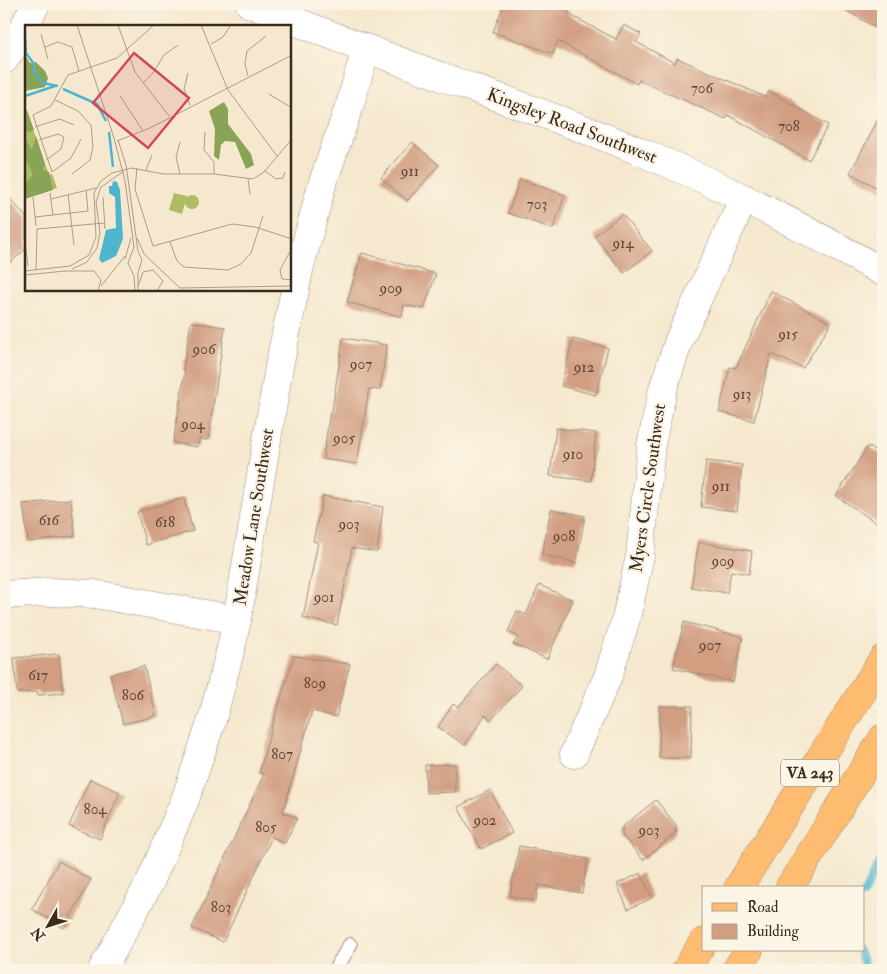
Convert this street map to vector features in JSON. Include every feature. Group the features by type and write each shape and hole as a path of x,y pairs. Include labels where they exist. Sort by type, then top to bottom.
{"main road":[{"name":"VA 243","path":"739,886 883,659"},
{"name":"VA 243","path":"790,886 883,738"},
{"path":"686,970 702,944"},
{"path":"736,970 748,952"}],"street":[{"path":"4,60 36,4"},
{"name":"Kingsley Road Southwest","path":"250,4 653,156 744,198 883,272"},
{"name":"Meadow Lane Southwest","path":"102,970 151,880 185,800 212,720 237,620 279,367 300,266 322,185 351,101 366,49"},
{"name":"Myers Circle Southwest","path":"574,754 608,676 626,619 640,556 651,445 663,389 679,340 744,198"},
{"path":"4,595 49,592 95,594 237,620"}],"lane":[{"path":"335,970 350,945"}],"building":[{"path":"504,4 550,4 569,11 568,14 616,39 624,25 641,34 636,42 675,63 677,58 765,97 769,91 828,125 809,160 728,115 726,119 639,80 637,84 558,41 553,54 493,32"},
{"path":"835,4 883,4 883,32"},
{"path":"883,111 883,191 850,173"},
{"path":"412,142 439,165 407,201 381,178"},
{"path":"520,179 565,195 553,229 508,213"},
{"path":"4,192 25,216 25,250 4,268"},
{"path":"622,214 652,251 624,273 594,236"},
{"path":"362,253 436,274 424,309 404,305 402,317 347,302"},
{"path":"771,291 831,323 803,368 771,354 754,421 719,412 730,367 736,368"},
{"path":"191,322 225,327 208,440 199,439 198,447 173,443"},
{"path":"343,338 387,345 380,390 369,389 357,464 323,459"},
{"path":"573,339 608,348 596,395 561,386"},
{"path":"556,428 596,433 591,481 550,476"},
{"path":"868,446 883,456 883,527 836,496"},
{"path":"706,461 742,465 737,511 701,507"},
{"path":"323,496 383,507 377,552 352,548 337,625 303,618 318,542 313,541"},
{"path":"184,498 193,531 146,545 137,512"},
{"path":"71,499 75,536 28,542 23,504"},
{"path":"551,509 585,516 576,563 542,555"},
{"path":"699,542 752,551 749,574 731,571 727,593 691,587"},
{"path":"539,585 573,600 547,659 513,644 519,637 508,632 517,611 526,615"},
{"path":"684,622 743,637 733,682 673,668"},
{"path":"59,654 63,693 38,695 38,692 17,693 14,658"},
{"path":"294,656 350,664 336,717 312,711 283,812 297,818 285,843 272,837 223,942 192,928 264,774 259,773"},
{"path":"496,664 522,686 491,720 485,715 465,745 438,727 453,704 458,707"},
{"path":"144,666 156,716 123,724 110,674"},
{"path":"660,706 692,706 691,758 659,758"},
{"path":"455,764 455,792 426,793 425,765"},
{"path":"90,779 120,792 100,839 69,826"},
{"path":"490,790 512,833 481,849 458,807"},
{"path":"656,800 676,825 676,833 643,860 622,835 622,827"},
{"path":"519,846 588,859 582,893 538,885 536,901 510,896"},
{"path":"59,861 91,880 64,928 32,909"},
{"path":"641,873 652,898 628,909 617,884"}],"waterway":[{"path":"864,893 883,854"},
{"path":"860,952 866,970"}]}
